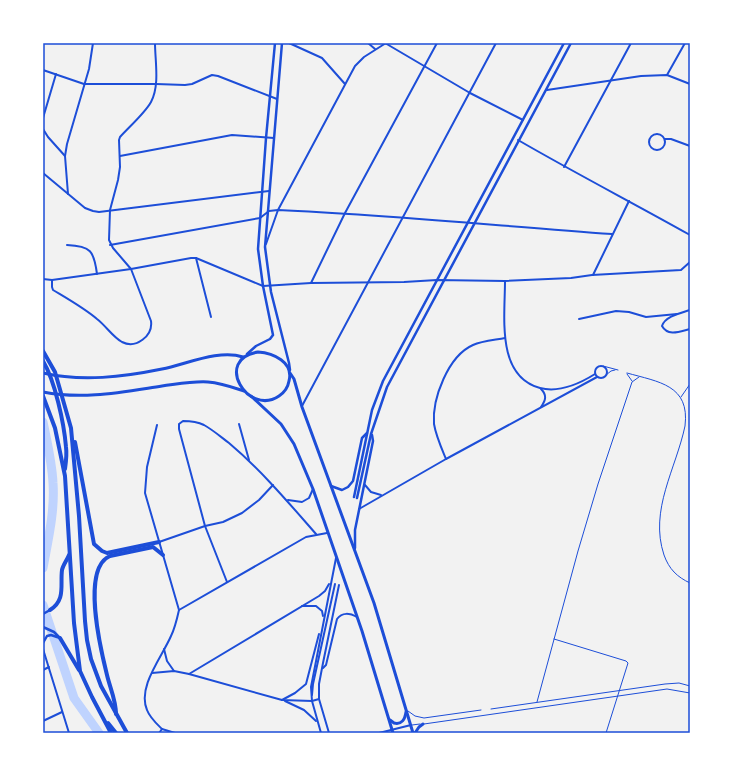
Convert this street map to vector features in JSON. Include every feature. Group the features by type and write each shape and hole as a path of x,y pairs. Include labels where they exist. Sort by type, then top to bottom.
{"highway":[{"path":"43,351 55,372 71,428 79,461 94,544 102,551 107,553 159,542"},
{"path":"43,361 52,381 59,405 66,448 65,476 69,555 74,623 80,671"},
{"path":"43,396 55,428 65,476"},
{"path":"71,428 79,516 87,640 91,659 101,686 127,733"},
{"path":"117,716 96,620 94,598 98,568 102,561 110,556 153,547 163,555"},
{"path":"50,610 54,608 61,598 62,568 69,555"},
{"path":"60,638 80,671 111,733"},
{"path":"101,715 116,733"}],"main road":[{"path":"244,391 236,377 238,366 243,357 247,354 258,352 272,354 284,362 294,379 302,407 374,603 414,733 423,724"},
{"path":"43,373 70,378 98,377 162,369 228,354 243,357"},
{"path":"251,396 263,400 276,398 282,394 287,387 290,372"},
{"path":"43,392 71,396 105,394 188,382 216,383 244,391 281,424 294,444 313,490 358,618 393,731"},
{"path":"389,719 394,723 399,723 405,717 406,710"}],"street":[{"path":"68,194 64,156 89,69 93,43"},
{"path":"52,280 53,290 97,319 122,342 130,344 145,339 150,331 152,326 131,269 110,245 109,240 110,210 118,180 120,137 150,103 154,96 156,84 155,43"},
{"path":"247,354 256,346 270,339 272,335 258,248 275,43"},
{"path":"282,43 265,247 269,285 290,372"},
{"path":"289,43 322,58 345,84"},
{"path":"368,43 375,49"},
{"path":"265,247 278,210 345,84 359,61 386,43 470,93 523,120"},
{"path":"311,283 345,213 437,43"},
{"path":"302,407 496,43"},
{"path":"354,497 372,410 383,381 564,43"},
{"path":"357,498 371,434 387,388 473,224 571,43"},
{"path":"564,167 631,43"},
{"path":"667,75 685,43"},
{"path":"43,70 84,84 192,84 212,75 277,99"},
{"path":"43,118 56,74"},
{"path":"545,90 641,76 667,75 690,84"},
{"path":"43,129 64,156"},
{"path":"665,139 664,148 653,150 649,146 650,138 654,134 659,134 665,139 671,139 690,146"},
{"path":"120,156 232,135 274,138"},
{"path":"518,140 564,167 628,200 690,236"},
{"path":"43,173 85,208 99,212 270,191"},
{"path":"592,275 628,200"},
{"path":"110,245 260,218 269,211 278,210 345,213 402,219 612,234"},
{"path":"67,245 85,248 92,251 97,274"},
{"path":"43,280 131,269 191,258 196,258 263,286 311,283 367,283 437,280 505,281 571,278 592,275 681,270 690,262"},
{"path":"196,258 212,317"},
{"path":"505,281 506,338 510,359 518,375 528,383 543,391 546,397 545,402 539,409"},
{"path":"578,319 616,310 646,317 677,314 690,310"},
{"path":"677,314 665,321 662,325 663,328 672,333 690,329"},
{"path":"446,459 437,436 434,423 434,409 438,393 444,379 450,367 467,348 506,338"},
{"path":"359,509 446,459 597,377 603,378 606,376 607,370 603,366 597,367 595,370 597,377"},
{"path":"537,387 554,390 563,389 595,374"},
{"path":"227,582 205,526 179,429 179,424 183,421 204,425 215,432 249,460 316,534"},
{"path":"239,424 249,460"},
{"path":"157,425 147,467 144,493 178,610 175,625 145,688 144,700 149,716 162,729 175,733"},
{"path":"331,486 342,490 351,485 362,438 367,433"},
{"path":"355,549 355,530 373,441 371,434"},
{"path":"364,483 369,490 382,495"},
{"path":"159,542 205,526 223,522 242,513 259,500 273,485"},
{"path":"285,498 290,501 302,502 308,498 313,490"},
{"path":"178,610 306,537 327,532"},
{"path":"321,733 312,701 311,687 336,557"},
{"path":"189,674 325,591 331,581"},
{"path":"312,701 314,684 335,584"},
{"path":"329,733 319,699 319,684 339,585"},
{"path":"282,700 295,693 308,681 324,617 322,611 316,606 312,605 298,607"},
{"path":"43,612 50,610"},
{"path":"322,669 326,665 337,619 340,615 346,613 354,615 358,618"},
{"path":"43,627 54,632 60,638"},
{"path":"43,643 47,636 51,635 60,638"},
{"path":"43,649 69,733"},
{"path":"164,649 167,660 174,671"},
{"path":"43,670 49,667"},
{"path":"152,673 174,671 189,674 282,700 304,710 318,722"},
{"path":"282,700 312,701 319,699"},
{"path":"43,720 62,712"},
{"path":"379,733 393,731 411,725"},
{"path":"159,733 162,729"}],"lane":[{"path":"603,366 618,370 611,371 606,376"},
{"path":"632,382 627,373 671,388 681,397 685,409 685,426 664,494 660,528 663,551 669,565 678,577 690,583"},
{"path":"537,702 553,639 596,491 632,382 639,377"},
{"path":"681,397 690,384"},
{"path":"553,639 626,661 628,664 606,733"},
{"path":"491,709 672,683 690,686"},
{"path":"411,725 667,689 690,693"},
{"path":"406,710 415,716 424,718 481,710"}],"waterway":[{"path":"43,422 52,467 53,483 51,526 43,568"},
{"path":"43,605 74,698 99,733"}]}
